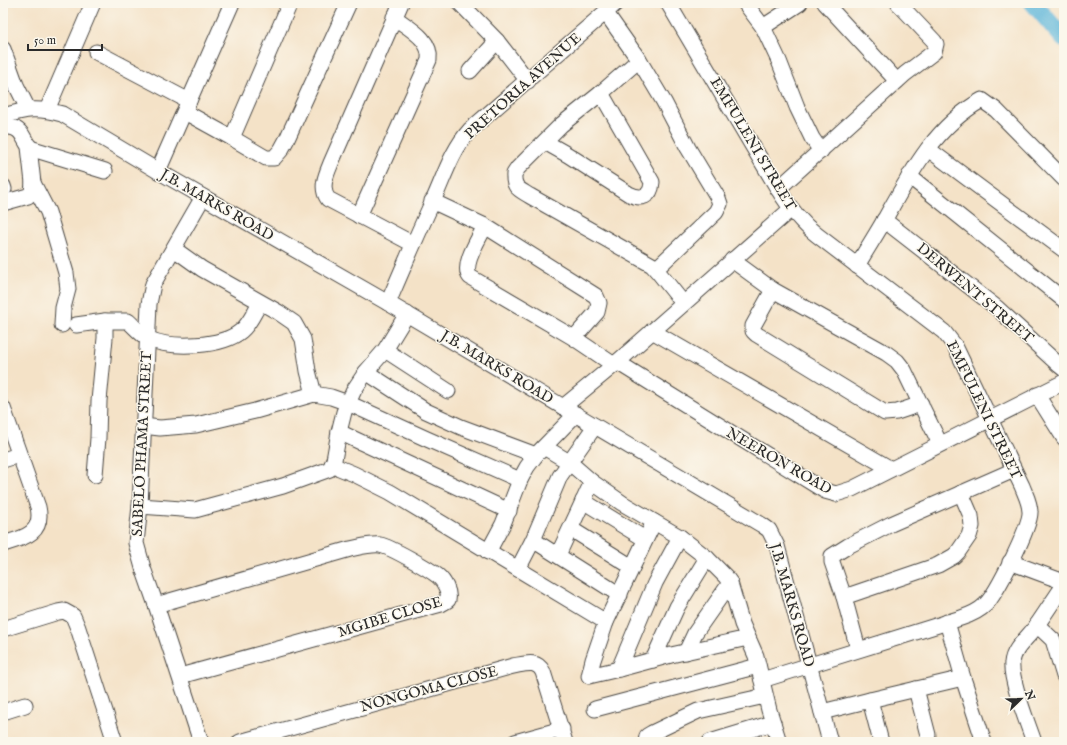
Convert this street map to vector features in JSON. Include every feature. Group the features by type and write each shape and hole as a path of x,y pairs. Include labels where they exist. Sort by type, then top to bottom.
{"street":[{"path":"47,110 93,3"},
{"path":"232,138 290,3"},
{"path":"96,52 187,107 232,138 266,158 271,159 277,155 287,139 348,3"},
{"path":"400,3 331,163 324,184 324,189 328,199 413,244"},
{"path":"460,3 497,41 528,81"},
{"name":"EMFULENI STREET","path":"596,708 760,673 809,665 972,614 985,606 994,594 1027,527 1030,512 1028,502 1014,470 950,339 935,325 809,229 791,209 668,3"},
{"path":"745,3 763,27 779,61 796,107 812,138 821,151"},
{"path":"763,27 800,3"},
{"path":"825,3 897,81"},
{"path":"778,189 897,81 934,52 936,44 898,3"},
{"path":"158,171 187,107 228,4"},
{"path":"611,6 639,60 720,204 716,212 656,269"},
{"name":"PRETORIA AVENUE","path":"388,303 452,156 463,138 470,130 528,81 611,6"},
{"path":"360,216 429,60 429,50 422,38 394,17"},
{"path":"470,71 497,41"},
{"path":"3,49 16,85 28,109"},
{"path":"639,60 601,94 561,125 514,174 514,182 517,187 645,261 656,269 683,303"},
{"path":"545,142 629,194 638,198 648,194 652,188 652,182 601,94"},
{"path":"857,266 908,176 928,149 954,119 982,100 996,110 1064,180"},
{"name":"J.B. MARKS ROAD","path":"3,116 28,109 47,110 62,114 388,303 690,483 750,517 769,530 777,546 830,742"},
{"path":"3,126 18,130 29,147 32,183 32,192 28,196 3,192"},
{"path":"29,147 105,171"},
{"path":"928,149 1064,250"},
{"path":"908,176 1064,300"},
{"path":"32,183 48,212 66,273 68,289 63,308 69,325 105,321 128,321 148,339 163,343 193,345 211,343 240,332 246,326 260,302"},
{"name":"SABELO PHAMA STREET","path":"201,742 136,543 140,506 149,304 153,284 203,197"},
{"path":"432,201 485,226 596,296 599,303 597,312 574,338"},
{"path":"488,552 509,511 520,480 527,466 570,411 615,363 791,209"},
{"name":"DERWENT STREET","path":"884,220 997,308 1064,369"},
{"name":"NEERON ROAD","path":"485,226 468,262 467,272 474,280 574,338 832,494 852,489 1064,382"},
{"path":"174,249 202,269 278,312 294,323 303,339 308,371 314,394"},
{"path":"732,260 773,290 886,353 897,361 904,370 940,444"},
{"path":"773,290 753,326 753,331 756,334 885,412 897,412 921,404"},
{"path":"140,506 195,510 283,486 330,469 348,403 366,372 385,350 406,314"},
{"path":"95,474 105,321"},
{"path":"652,331 891,469"},
{"path":"385,350 448,391"},
{"path":"366,372 395,392 433,414 461,427 540,451 569,462 592,482 680,537 708,558 730,583 748,638 756,656 765,696 779,742"},
{"path":"143,426 160,428 196,425 314,394 331,396 520,480"},
{"path":"1037,395 1064,438"},
{"path":"3,408 38,507 39,517 38,524 34,531 28,536 3,544"},
{"path":"518,569 533,540 560,476 595,426"},
{"path":"339,432 509,511"},
{"path":"3,460 19,455"},
{"path":"332,465 390,492 606,622"},
{"path":"858,649 844,597 832,562 832,556 891,524 1014,470"},
{"path":"558,555 592,482"},
{"path":"844,597 938,565 954,556 969,536 972,526 971,516 961,493"},
{"path":"584,501 644,539"},
{"path":"654,522 644,539 606,622 589,676 748,638"},
{"path":"571,529 632,567"},
{"path":"619,669 629,642 656,583 680,537"},
{"path":"533,540 620,594"},
{"name":"MGIBE CLOSE","path":"156,605 350,549 371,545 389,548 439,576 449,594 448,600 441,604 180,676"},
{"path":"653,660 677,607 708,558"},
{"path":"1010,562 1064,583 1037,625 1013,656 1012,664 1016,686 1034,742"},
{"path":"686,652 695,633 730,583"},
{"path":"3,629 58,612 64,611 73,616 116,742"},
{"path":"947,622 963,678 984,742"},
{"path":"1037,625 1049,635 1054,642 1064,676"},
{"name":"NONGOMA CLOSE","path":"240,742 513,666 536,664 539,665 543,672 563,735"},
{"path":"822,712 963,678"},
{"path":"916,689 928,734"},
{"path":"646,742 647,736 652,733 698,711 765,696"},
{"path":"870,700 881,742"},
{"path":"3,712 25,705"},
{"path":"710,742 773,723"},
{"path":"515,742 563,735"}],"waterway":[{"path":"1033,3 1064,39"}]}
